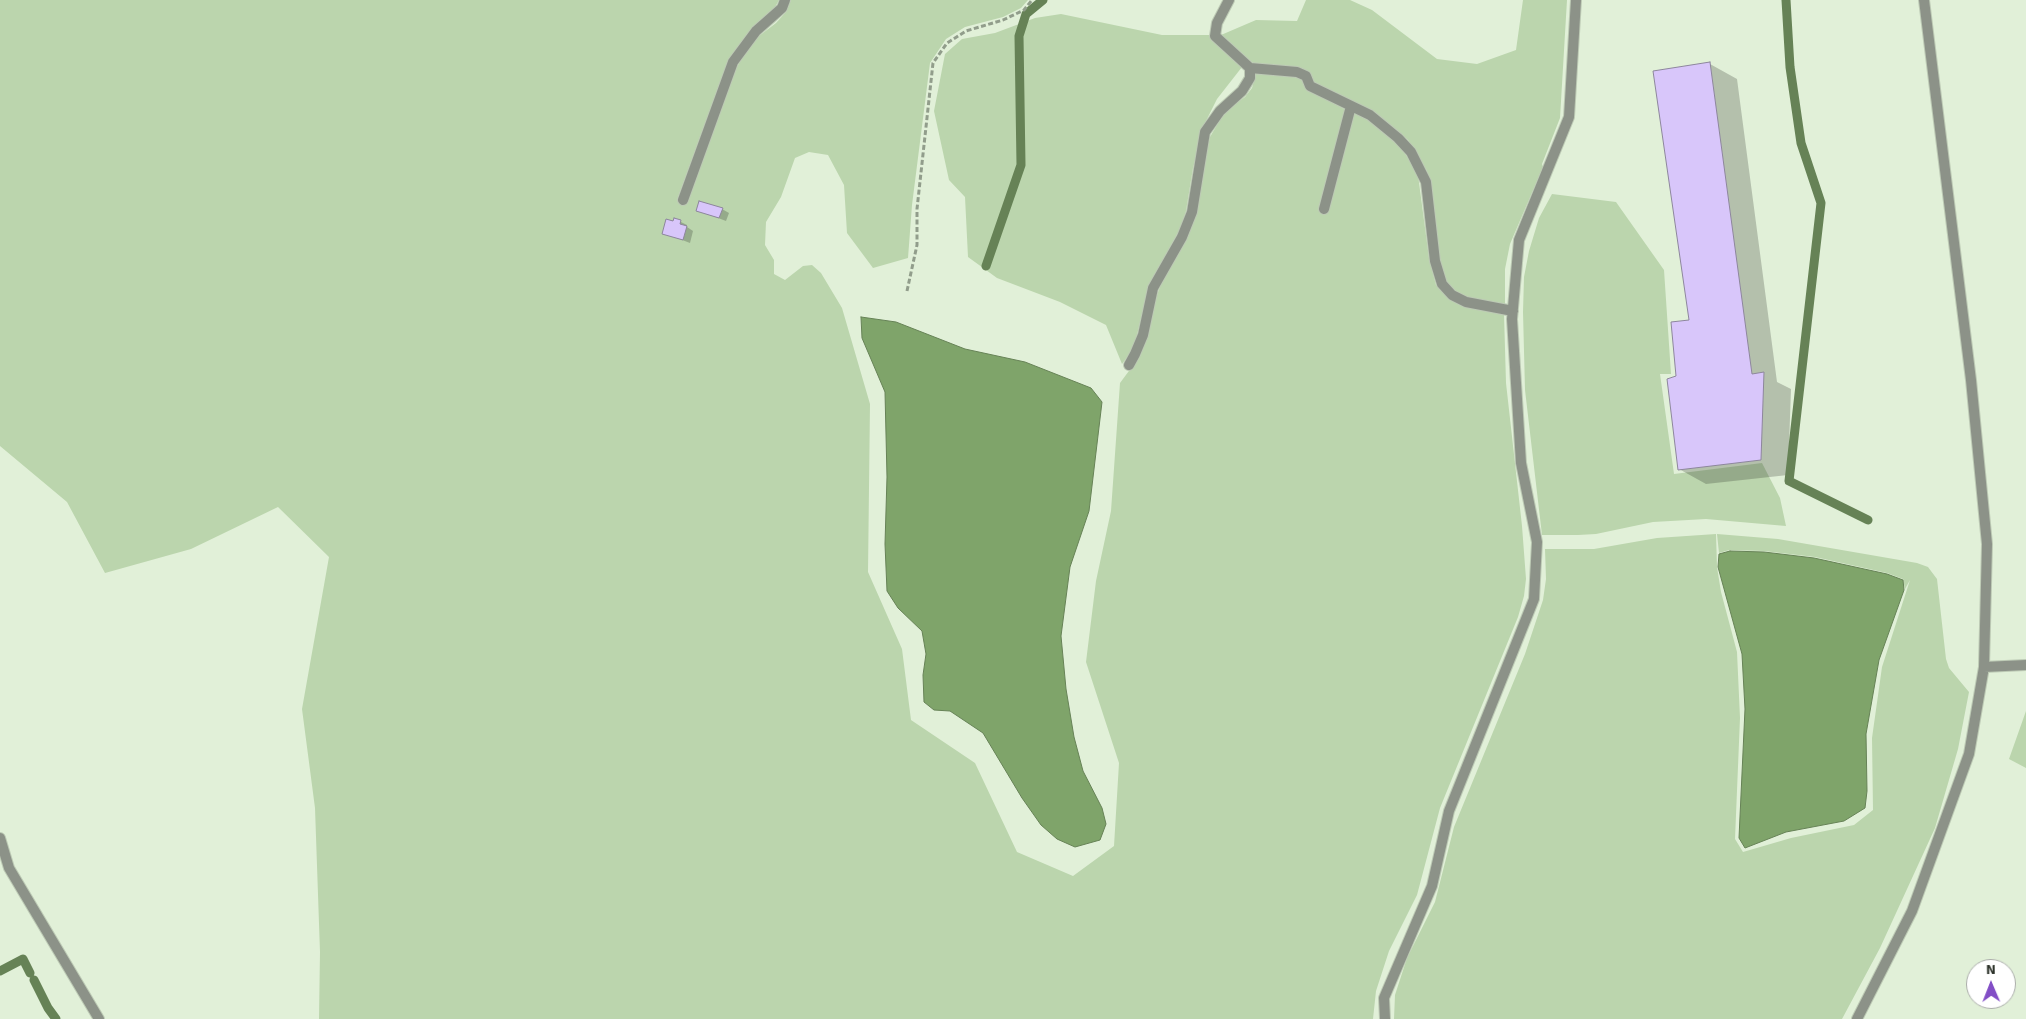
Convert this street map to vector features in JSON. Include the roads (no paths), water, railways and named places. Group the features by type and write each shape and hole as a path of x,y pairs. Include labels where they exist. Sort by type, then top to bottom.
{"street":[{"path":"683,200 733,62 756,31 782,8 785,0"},
{"path":"1229,0 1217,22 1215,36 1250,68 1297,72 1306,76 1310,86 1370,115 1398,138 1411,152 1426,182 1435,261 1442,284 1452,295 1466,302 1513,311"},
{"path":"1385,1019 1384,998 1432,886 1449,812 1534,599 1537,542 1521,463 1513,311 1520,240 1569,117 1576,0"},
{"path":"1857,1019 1912,911 1963,772 1969,754 1984,667 1986,534 1971,380 1924,0"},
{"path":"1129,365 1142,335 1153,288 1182,237 1192,212 1205,132 1220,111 1242,91 1250,78 1250,68"},
{"path":"1324,209 1351,106"},
{"path":"1984,667 2026,665"},
{"path":"0,838 9,868 99,1019"}],"waterway":[{"path":"986,266 1021,165 1019,36 1026,14 1043,0"},
{"path":"1786,0 1790,67 1801,143 1821,203 1789,481 1868,520"},
{"path":"0,971 23,959 30,973"},
{"path":"34,980 48,1008 56,1019"}]}
